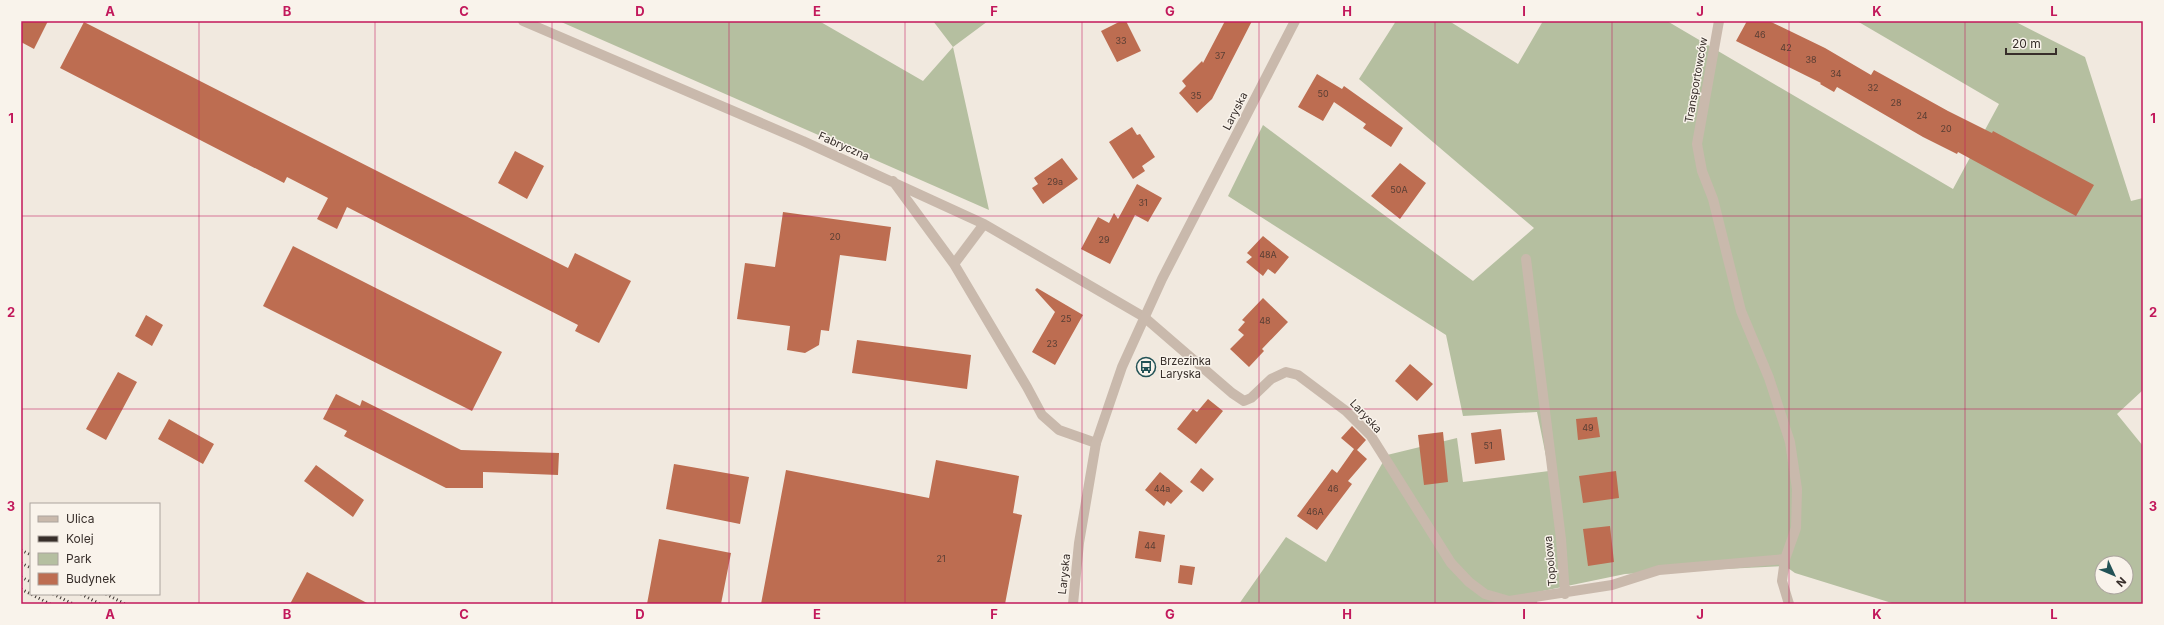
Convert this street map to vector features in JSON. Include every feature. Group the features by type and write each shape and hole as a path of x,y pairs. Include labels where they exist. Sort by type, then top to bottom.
{"street":[{"name":"Fabryczna","path":"523,21 892,180 984,224 1144,317"},
{"name":"Transportowców","path":"1719,21 1697,144 1702,171 1713,199 1741,311 1769,378 1790,442 1797,489 1796,528 1784,559"},
{"name":"Laryska","path":"1073,604 1079,543 1096,443 1122,367 1144,317 1293,22"},
{"path":"892,180 954,264 1027,387 1042,416 1059,430 1096,443"},
{"path":"954,264 984,224"},
{"name":"Topolowa","path":"1526,259 1560,532 1566,594 1612,586 1659,570 1784,559"},
{"name":"Laryska","path":"1144,317 1232,393 1244,400 1251,398 1271,379 1286,372 1298,375 1346,411 1371,436 1451,563 1469,582 1486,594 1510,601 1566,594"},
{"path":"1784,559 1782,581 1789,604"}],"green space":[{"path":"559,21 819,21 923,81 953,47 989,210"},
{"path":"933,21 988,21 953,47"},
{"path":"1396,21 1449,21 1518,64 1543,21 1667,21 1953,189 1999,104 1857,21 2014,21 2085,57 2131,201 2143,198 2143,390 2117,414 2143,446 2143,604 1895,604 1795,573 1785,566 1625,574 1538,592 1537,604 1239,604 1286,537 1326,562 1387,455 1457,438 1463,482 1549,471 1537,412 1463,416 1446,335 1228,196 1263,125 1473,281 1534,228 1359,79"}],"building":[{"path":"21,21 48,21 34,49 21,42"},
{"path":"1121,21 1126,21 1141,51 1117,62 1101,31"},
{"path":"1225,21 1252,21 1212,99 1197,113 1179,93 1186,86 1182,81 1202,61 1203,63"},
{"path":"1747,21 1769,21 1825,48 1871,75 1874,70 1948,111 1992,133 1993,131 2094,185 2076,216 1958,152 1957,154 1923,137 1837,87 1834,92 1820,84 1821,83 1736,41"},
{"path":"84,22 568,268 575,253 631,281 599,343 575,331 578,325 347,207 337,229 317,219 328,198 287,177 284,183 60,68"},
{"path":"1317,74 1342,89 1344,86 1403,128 1391,147 1363,128 1366,124 1334,102 1323,121 1298,107"},
{"path":"1132,127 1137,135 1140,134 1155,157 1142,166 1145,171 1133,179 1109,142"},
{"path":"515,151 544,166 527,199 498,183"},
{"path":"1062,158 1078,179 1043,204 1032,188 1038,184 1034,178"},
{"path":"1400,163 1426,183 1400,219 1371,196"},
{"path":"1137,184 1162,198 1148,222 1135,215 1110,264 1081,249 1098,217 1109,223 1114,213 1118,219"},
{"path":"783,212 891,227 886,261 840,255 829,331 821,330 819,345 805,353 787,350 790,326 737,319 745,263 775,267"},
{"path":"1263,236 1289,257 1275,274 1268,269 1263,276 1246,262 1252,257 1247,253"},
{"path":"293,246 502,352 472,411 263,306"},
{"path":"1037,288 1083,315 1055,365 1032,352 1055,312 1035,290"},
{"path":"1263,298 1288,322 1262,349 1264,351 1249,367 1230,349 1244,335 1238,330 1245,322 1242,320"},
{"path":"146,315 163,325 152,346 135,336"},
{"path":"857,340 971,355 967,389 852,373"},
{"path":"1410,364 1433,384 1417,401 1395,381"},
{"path":"118,372 137,382 106,440 86,429"},
{"path":"336,394 360,406 362,400 461,450 559,453 558,475 483,472 483,488 446,488 344,436 347,431 323,419"},
{"path":"1208,399 1223,411 1196,444 1177,429 1193,409 1197,412"},
{"path":"1597,417 1600,437 1578,440 1576,419"},
{"path":"169,419 214,444 203,464 158,439"},
{"path":"1352,426 1366,440 1357,450 1367,459 1348,481 1352,484 1317,530 1297,516 1332,469 1337,473 1354,449 1341,438"},
{"path":"1501,429 1505,460 1475,464 1471,433"},
{"path":"1443,432 1448,482 1424,485 1418,435"},
{"path":"936,460 1019,476 1013,513 1022,515 1005,604 761,604 786,470 929,498"},
{"path":"674,464 749,477 740,524 666,509"},
{"path":"316,465 364,500 353,517 304,481"},
{"path":"1201,468 1214,479 1203,492 1190,482"},
{"path":"1616,471 1619,498 1583,503 1579,476"},
{"path":"1160,472 1183,491 1171,504 1167,501 1164,506 1145,490"},
{"path":"1610,526 1614,562 1588,566 1583,529"},
{"path":"1139,531 1165,535 1161,562 1135,558"},
{"path":"659,539 731,553 721,604 647,604"},
{"path":"1180,565 1195,567 1192,585 1178,583"},
{"path":"307,572 369,604 290,604"}],"railway":[{"path":"21,550 30,554"},
{"path":"21,563 30,568"},
{"path":"21,577 30,582"},
{"path":"21,589 30,594"},
{"path":"33,595 50,604"},
{"path":"55,595 73,604"},
{"path":"83,595 100,604"},
{"path":"108,595 125,604"}],"place":[{"name":"Brzezinka Laryska","path":"1146,367"}]}
